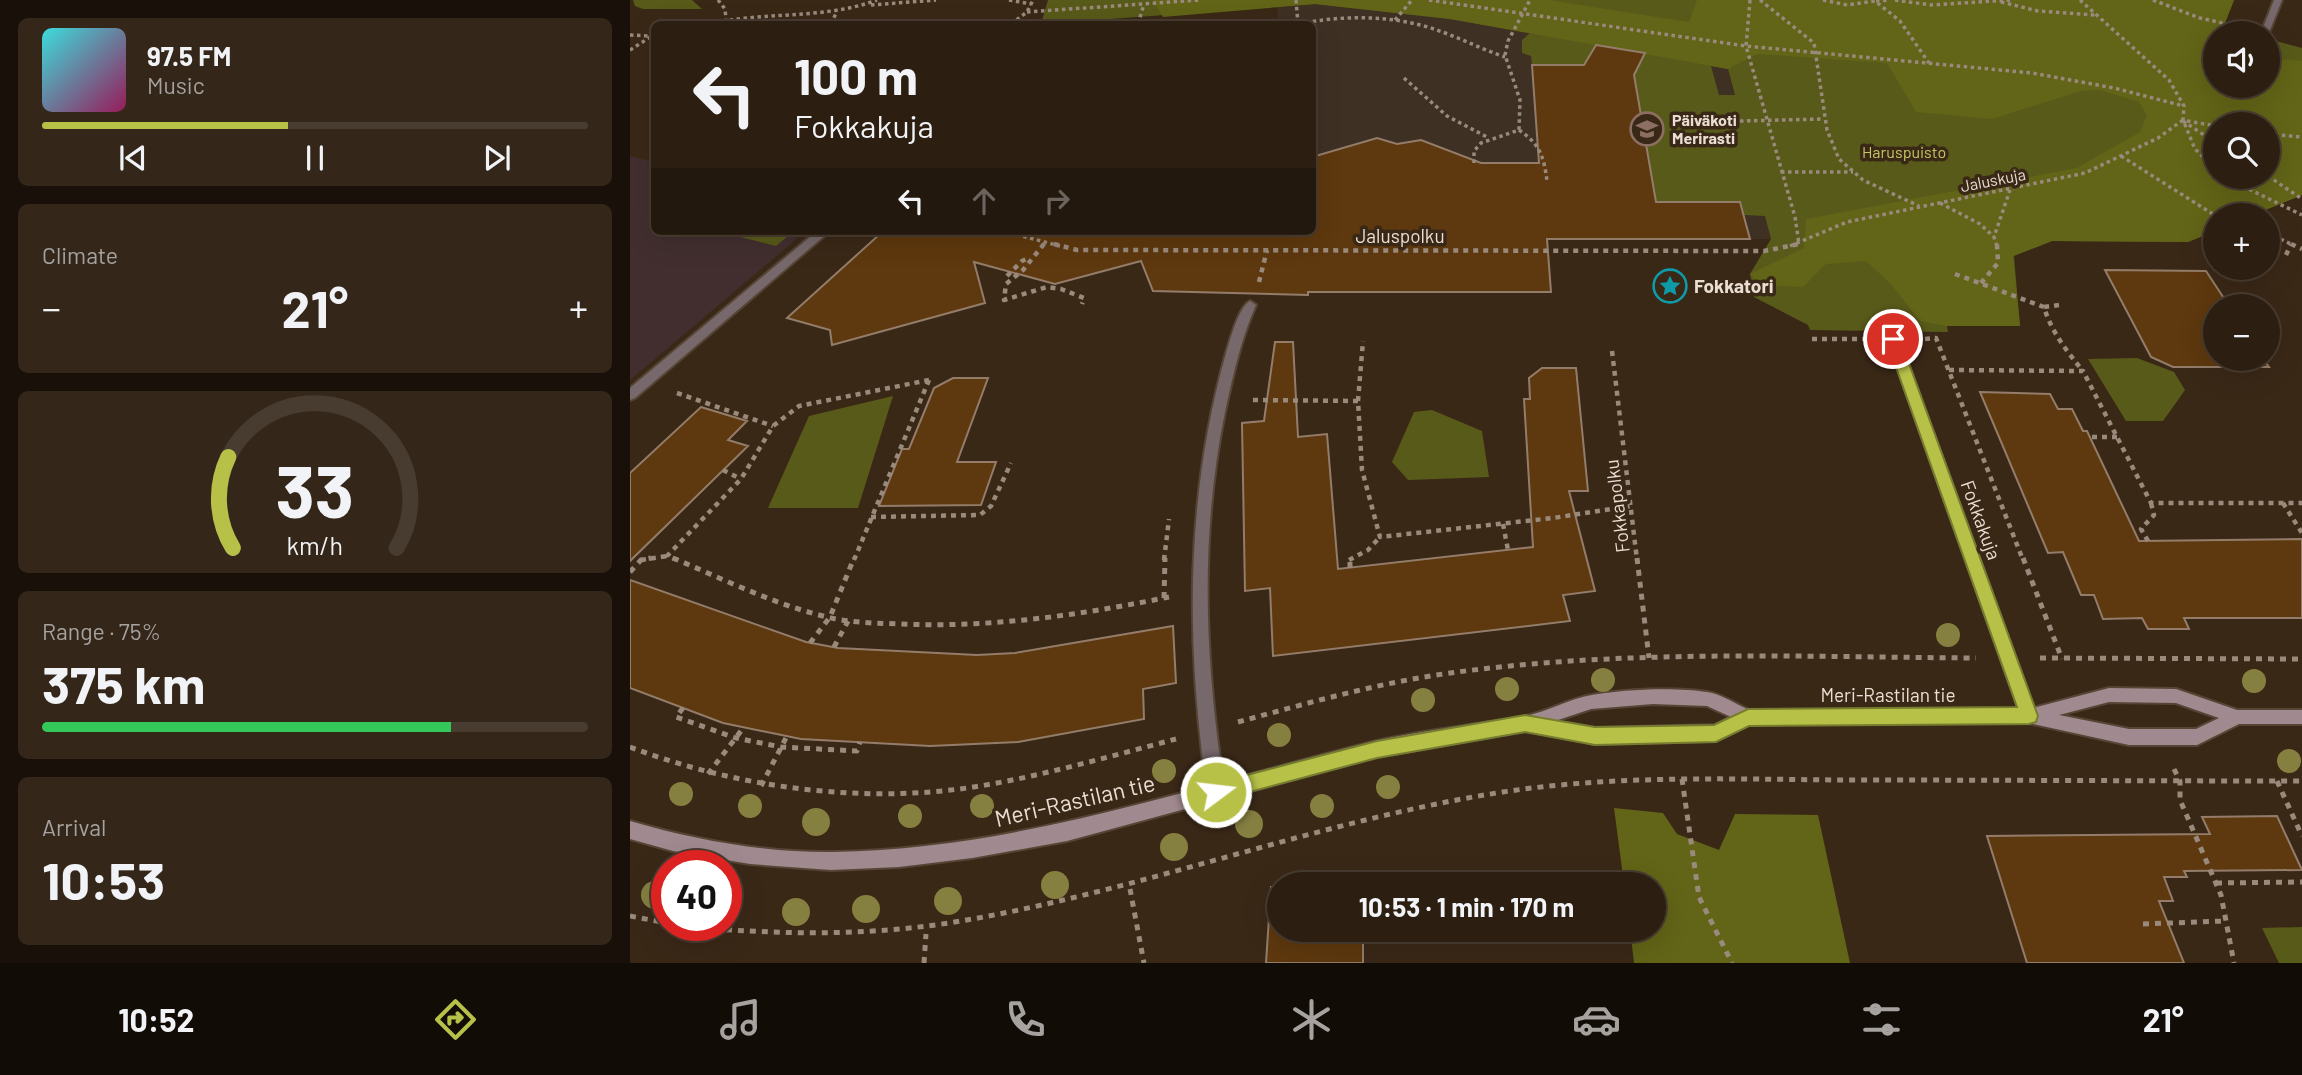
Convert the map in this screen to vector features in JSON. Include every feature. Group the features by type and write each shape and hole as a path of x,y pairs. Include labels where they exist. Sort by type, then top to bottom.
{"street":[{"path":"2270,21 2278,0"},
{"path":"630,395 819,235"},
{"path":"1216,792 1205,731 1198,539 1212,435 1239,329 1250,305"},
{"name":"Fokkakuja","path":"1893,339 2029,716"},
{"name":"Meri-Rastilan tie","path":"2029,716 2109,695 2143,695 2176,696 2237,717 2302,717"},
{"name":"Meri-Rastilan tie","path":"630,830 673,842 750,855 831,860 899,858 972,849 1067,832 1377,750 1525,723 1591,702 1653,697 1708,699 1748,718"},
{"name":"Meri-Rastilan tie","path":"1525,723 1595,736 1716,733 1748,718 2029,716 2129,737 2197,737 2237,717"}],"path":[{"path":"718,0 725,9 726,19"},
{"path":"719,21 855,10 877,0"},
{"path":"866,5 936,0"},
{"path":"1009,0 1032,2 1027,12 1015,21"},
{"path":"1027,12 1200,0"},
{"path":"1296,0 1298,21"},
{"path":"1395,20 1412,0"},
{"path":"1429,0 1746,46 2032,73 2114,88 2184,106"},
{"path":"1519,130 1522,121 1515,83 1505,57 1507,43 1527,13 1530,0"},
{"path":"1750,0 1746,46 1795,217 1799,244"},
{"path":"1760,0 1814,43 1822,90 1825,131 1837,156 1853,172 1922,207"},
{"path":"1823,0 1847,5 1889,0"},
{"path":"1870,0 1900,20 1929,63"},
{"path":"1895,0 1931,5 2010,0"},
{"path":"1996,0 2038,11 2096,15"},
{"path":"2153,0 2213,21"},
{"path":"2081,1 2169,80 2184,106 2183,120 2195,149 2203,157"},
{"path":"1139,21 1144,4"},
{"path":"832,21 837,11"},
{"path":"1311,21 1395,20 1434,29 1478,50 1505,57"},
{"path":"630,35 651,36"},
{"path":"630,50 651,37"},
{"path":"1404,78 1447,116 1490,138"},
{"path":"1740,121 1824,119"},
{"path":"2183,120 2203,124"},
{"path":"2183,120 2203,134"},
{"name":"Jaluskuja","path":"1799,244 1847,222 2085,173 2158,138 2183,120"},
{"path":"1475,163 1474,151 1481,143 1519,130 1537,141 1543,150 1547,181"},
{"path":"2280,135 2302,137"},
{"path":"2121,156 2142,165 2187,202 2203,210"},
{"path":"1781,172 1853,172"},
{"path":"2280,184 2302,199"},
{"path":"2249,189 2302,215"},
{"path":"1994,237 2010,190"},
{"path":"1940,203 1980,223 1994,237 2000,253 1996,267 1981,283"},
{"name":"Jaluspolku","path":"1019,235 1077,250 1764,251 1799,244"},
{"path":"2280,239 2302,249"},
{"path":"1046,242 1030,258 1018,278 1006,284 1004,300 1014,300 1045,287 1056,287 1084,298 1082,304"},
{"path":"2286,255 2291,244"},
{"path":"1007,275 1022,261 1030,258"},
{"path":"1955,274 2044,307 2059,305"},
{"path":"2044,307 2056,335 2082,371 2151,503 2154,515 2141,529 2148,541"},
{"path":"1363,341 1356,442 1363,483 1380,537"},
{"name":"Fokkapolku","path":"1612,351 1649,657"},
{"path":"1949,370 2082,371"},
{"path":"667,556 741,479 773,426 799,406 929,380 830,617 810,643"},
{"path":"673,392 773,426"},
{"path":"1221,400 1358,401"},
{"path":"2092,437 2117,437"},
{"path":"871,517 980,514 990,506 1011,463"},
{"path":"723,470 741,479"},
{"path":"2151,503 2302,503"},
{"path":"2283,503 2302,533"},
{"path":"1350,568 1349,559 1368,550 1380,537 1503,524 1631,506"},
{"path":"1503,524 1508,550"},
{"path":"630,572 641,560 667,556 814,613 848,621 937,627 1003,625 1071,617 1198,592"},
{"path":"834,647 848,621"},
{"path":"630,747 708,774 761,786 840,793 920,791 976,786 1051,772 1353,692 1448,673 1535,663 1649,657 1967,658"},
{"path":"2062,659 2302,659"},
{"path":"683,708 676,717 736,738 781,747 857,751 860,742"},
{"path":"708,774 744,727"},
{"path":"761,786 787,736"},
{"path":"1682,779 1699,897 1732,963"},
{"path":"742,935 789,939 865,939 926,934 1067,906 1376,818 1441,803 1503,792 1582,783 1682,779 2302,781"},
{"path":"2180,781 2179,800 2221,895 2234,963"},
{"path":"2277,781 2302,836"},
{"path":"2216,883 2302,882"},
{"path":"1130,888 1144,963"},
{"path":"630,916 651,920"},
{"path":"2143,924 2225,920"},
{"path":"924,963 926,934"}],"shaded area":[{"name":"Haruspuisto","path":"1153,0 1549,0 1689,22 1697,0 2234,0 2226,21 2203,21 2203,98 2280,98 2280,59 2302,61 2302,195 2280,204 2203,203 2203,236 2188,242 2052,241 2013,256 2020,326 1946,326 1920,321 1890,283 1866,261 1826,264 1803,287 1759,285 1750,274 1804,248 1806,219 2077,168 2140,132 2147,115 2139,102 2100,90 2081,91 1992,119 1916,112 1887,63 1757,54 1728,69 1450,19 1315,4 1163,17"},
{"path":"1315,4 1450,19 1728,69 1772,239 1597,240 1595,226 1514,238 1316,234 1316,21 1241,21 1278,18 1277,7"},
{"path":"630,156 651,161 651,235 801,235 630,380"},
{"path":"1614,808 1663,813 1677,834 1719,850 1735,814 1818,815 1850,963 1634,963 1632,942 1666,942 1666,872 1622,872"}],"green space":[{"path":"633,0 692,0 702,9 643,9 635,6"},
{"name":"Haruspuisto","path":"1048,0 2234,0 2226,21 2203,21 2203,98 2280,98 2280,42 2302,48 2302,195 2280,204 2203,203 2203,236 2188,242 2052,241 2014,256 2020,326 1947,326 1948,332 1810,330 1808,325 1754,297 1750,274 1771,239 1765,216 1744,215 1699,203 1707,239 1662,240 1635,80 1562,65 1532,65 1531,56 1522,53 1522,40 1530,33 1450,19 1315,4 1082,21 1042,21","holes":["1711,66 1728,69 1735,95 1719,95"]},
{"path":"733,235 789,235 776,246"},
{"path":"2137,358 2174,372 2185,390 2163,421 2126,421 2088,359"},
{"path":"893,396 858,508 768,508 809,416"},
{"path":"1432,410 1482,431 1489,477 1408,480 1392,462 1414,412"},
{"path":"2302,927 2302,963 2279,963 2262,928"}],"building":[{"path":"1596,45 1645,53 1634,75 1656,202 1740,202 1750,239 1547,239 1551,292 1308,292 1308,295 1153,291 1141,261 1055,284 974,262 985,303 832,345 830,330 787,318 879,235 1316,235 1316,156 1377,138 1397,144 1421,140 1481,163 1539,163 1532,65 1584,65"},
{"path":"2105,270 2203,271 2203,280 2212,280 2221,294 2203,294 2203,367 2173,367 2151,357"},
{"path":"1275,342 1293,342 1298,437 1327,434 1338,569 1533,547 1524,399 1530,399 1529,378 1542,368 1576,368 1588,491 1569,491 1595,591 1563,595 1570,621 1273,656 1270,588 1245,591 1242,423 1264,421"},
{"path":"953,378 988,378 957,462 996,462 981,505 879,506 902,449 909,449 934,388"},
{"path":"1980,392 2050,394 2058,409 2072,409 2083,431 2087,431 2139,541 2302,539 2302,618 2184,618 2189,629 2148,629 2142,618 2103,619 2094,595 2081,595 2063,552 2048,553"},
{"path":"701,407 747,421 728,440 748,446 630,561 630,473"},
{"path":"630,580 806,642 838,648 977,655 1015,653 1173,626 1176,683 1143,689 1144,719 1018,742 930,746 801,739 723,723 630,688"},
{"path":"2277,816 2302,870 2184,871 2187,877 2164,877 2173,901 2159,901 2184,963 2027,963 1987,836 2210,834 2202,817"},
{"path":"1267,942 1363,942 1363,963 1266,963"}],"place":[{"name":"Päiväkoti Merirasti","path":"1647,129"},
{"name":"Fokkatori","path":"1670,286"}],"route":[{"path":"1216,792 1377,750 1525,723 1595,736 1716,733 1748,718 2029,716 1893,339"}]}
